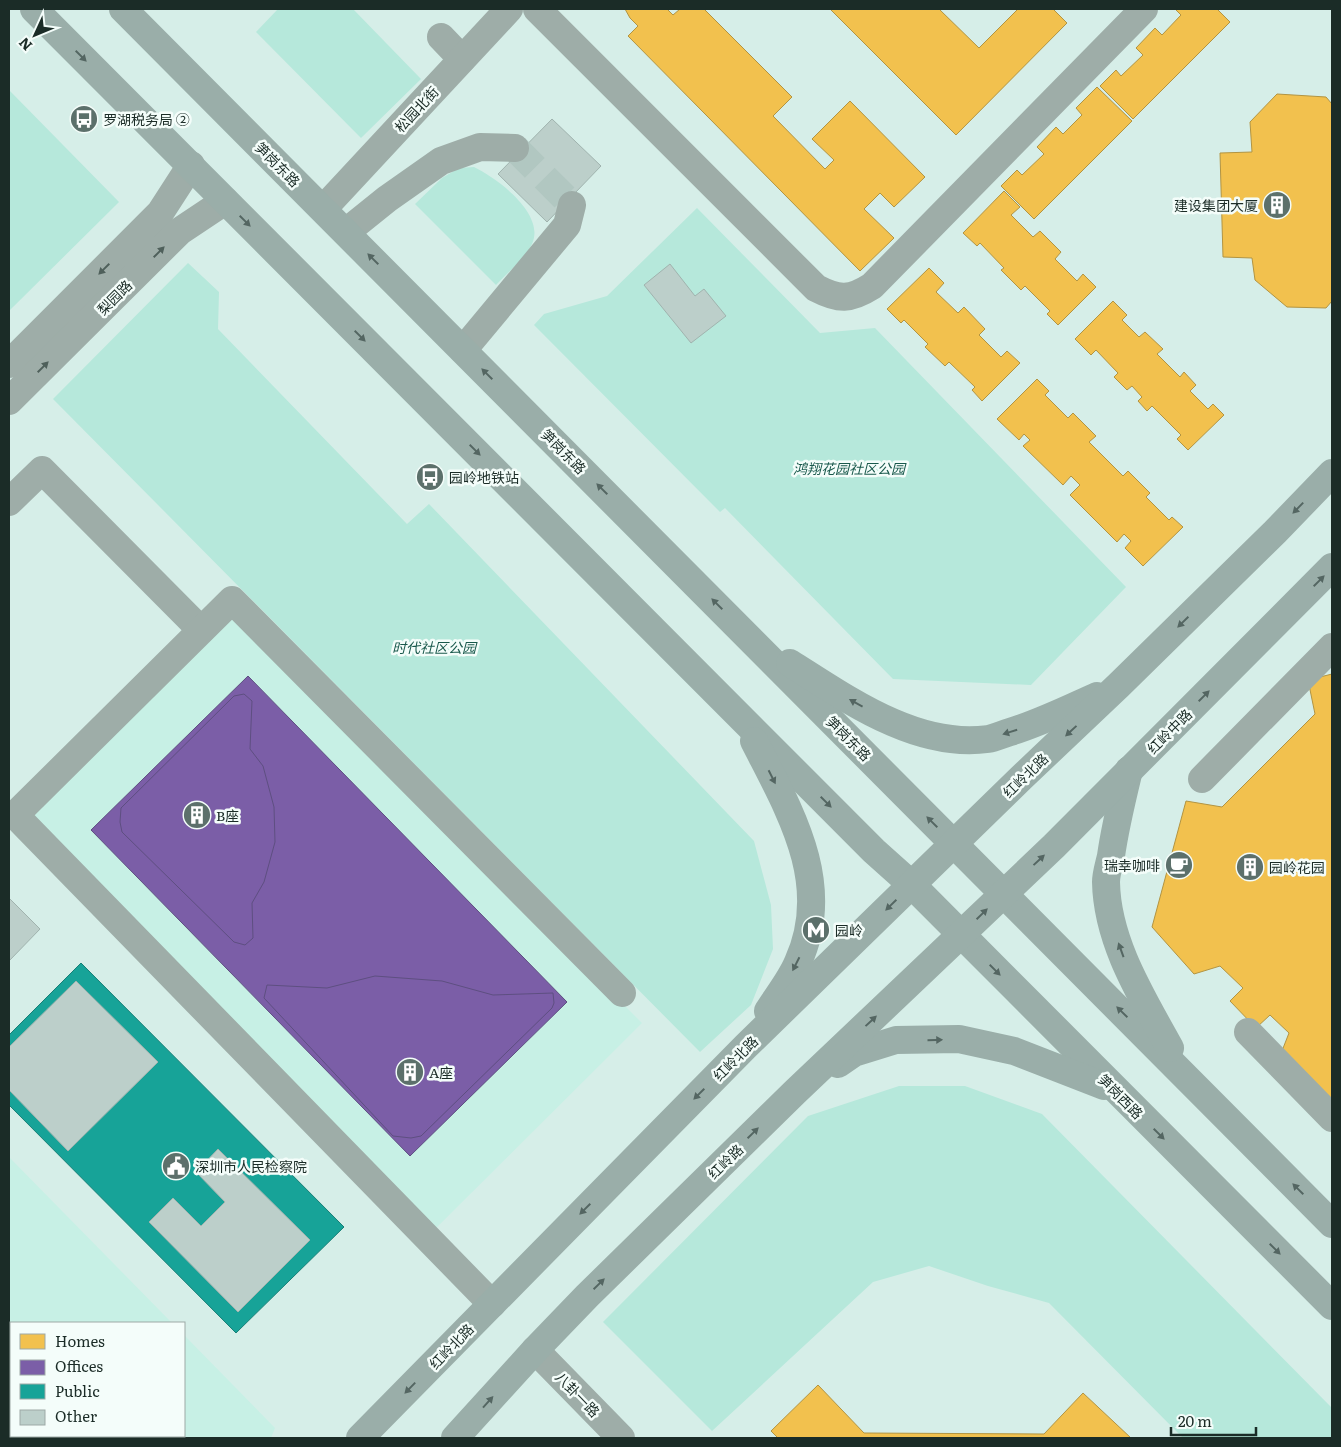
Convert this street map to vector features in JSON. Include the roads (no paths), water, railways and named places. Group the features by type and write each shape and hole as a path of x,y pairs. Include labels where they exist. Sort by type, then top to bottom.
{"main road":[{"path":"34,9 874,851 912,885"},
{"name":"笋岗东路","path":"123,9 1004,893"},
{"path":"751,639 843,696 895,724 927,735 964,739 988,739 1036,725 1119,685 1275,532 1332,473"},
{"name":"红岭中路","path":"1004,893 1054,846 1332,567"},
{"name":"红岭北路","path":"360,1438 746,1046 1119,685"},
{"path":"742,718 792,817 811,878 812,907 808,934 798,962 746,1046"},
{"path":"1129,770 1116,823 1106,881 1109,912 1124,959 1182,1072"},
{"name":"笋岗西路","path":"912,885 1332,1306"},
{"path":"1004,893 1332,1224"},
{"name":"红岭路","path":"456,1438 535,1350 587,1296 795,1092 1004,893"},
{"path":"795,1092 854,1053 896,1040 954,1039 1014,1051 1116,1090"}],"street":[{"name":"松园北街","path":"323,209 510,9"},
{"path":"537,9 816,288 830,296 846,297 860,294 872,286 1144,9"},
{"path":"441,37 462,59"},
{"path":"346,232 387,199 441,160 480,147 515,148"},
{"name":"梨园路","path":"9,364 160,212 191,165"},
{"name":"梨园路","path":"9,401 180,231 225,201"},
{"path":"463,350 567,225 572,205"},
{"path":"9,502 42,470 201,630"},
{"path":"492,1304 15,815 232,600 622,993"},
{"path":"1202,778 1332,648"},
{"path":"1248,1032 1332,1118"},
{"name":"八卦一路","path":"535,1350 621,1438"}],"tunnel":[{"path":"515,148 572,205"}],"place":[{"name":"罗湖税务局 ②","path":"84,119"},
{"name":"建设集团大厦","path":"1277,205"},
{"name":"园岭地铁站","path":"430,477"},
{"name":"B座","path":"197,815"},
{"name":"瑞幸咖啡","path":"1179,865"},
{"name":"园岭花园","path":"1250,867"},
{"name":"园岭","path":"816,930"},
{"name":"A座","path":"410,1072"},
{"name":"深圳市人民检察院","path":"176,1166"}],"park label":[{"name":"鸿翔花园社区公园","path":"849,468"},
{"name":"时代社区公园","path":"434,647"}]}
